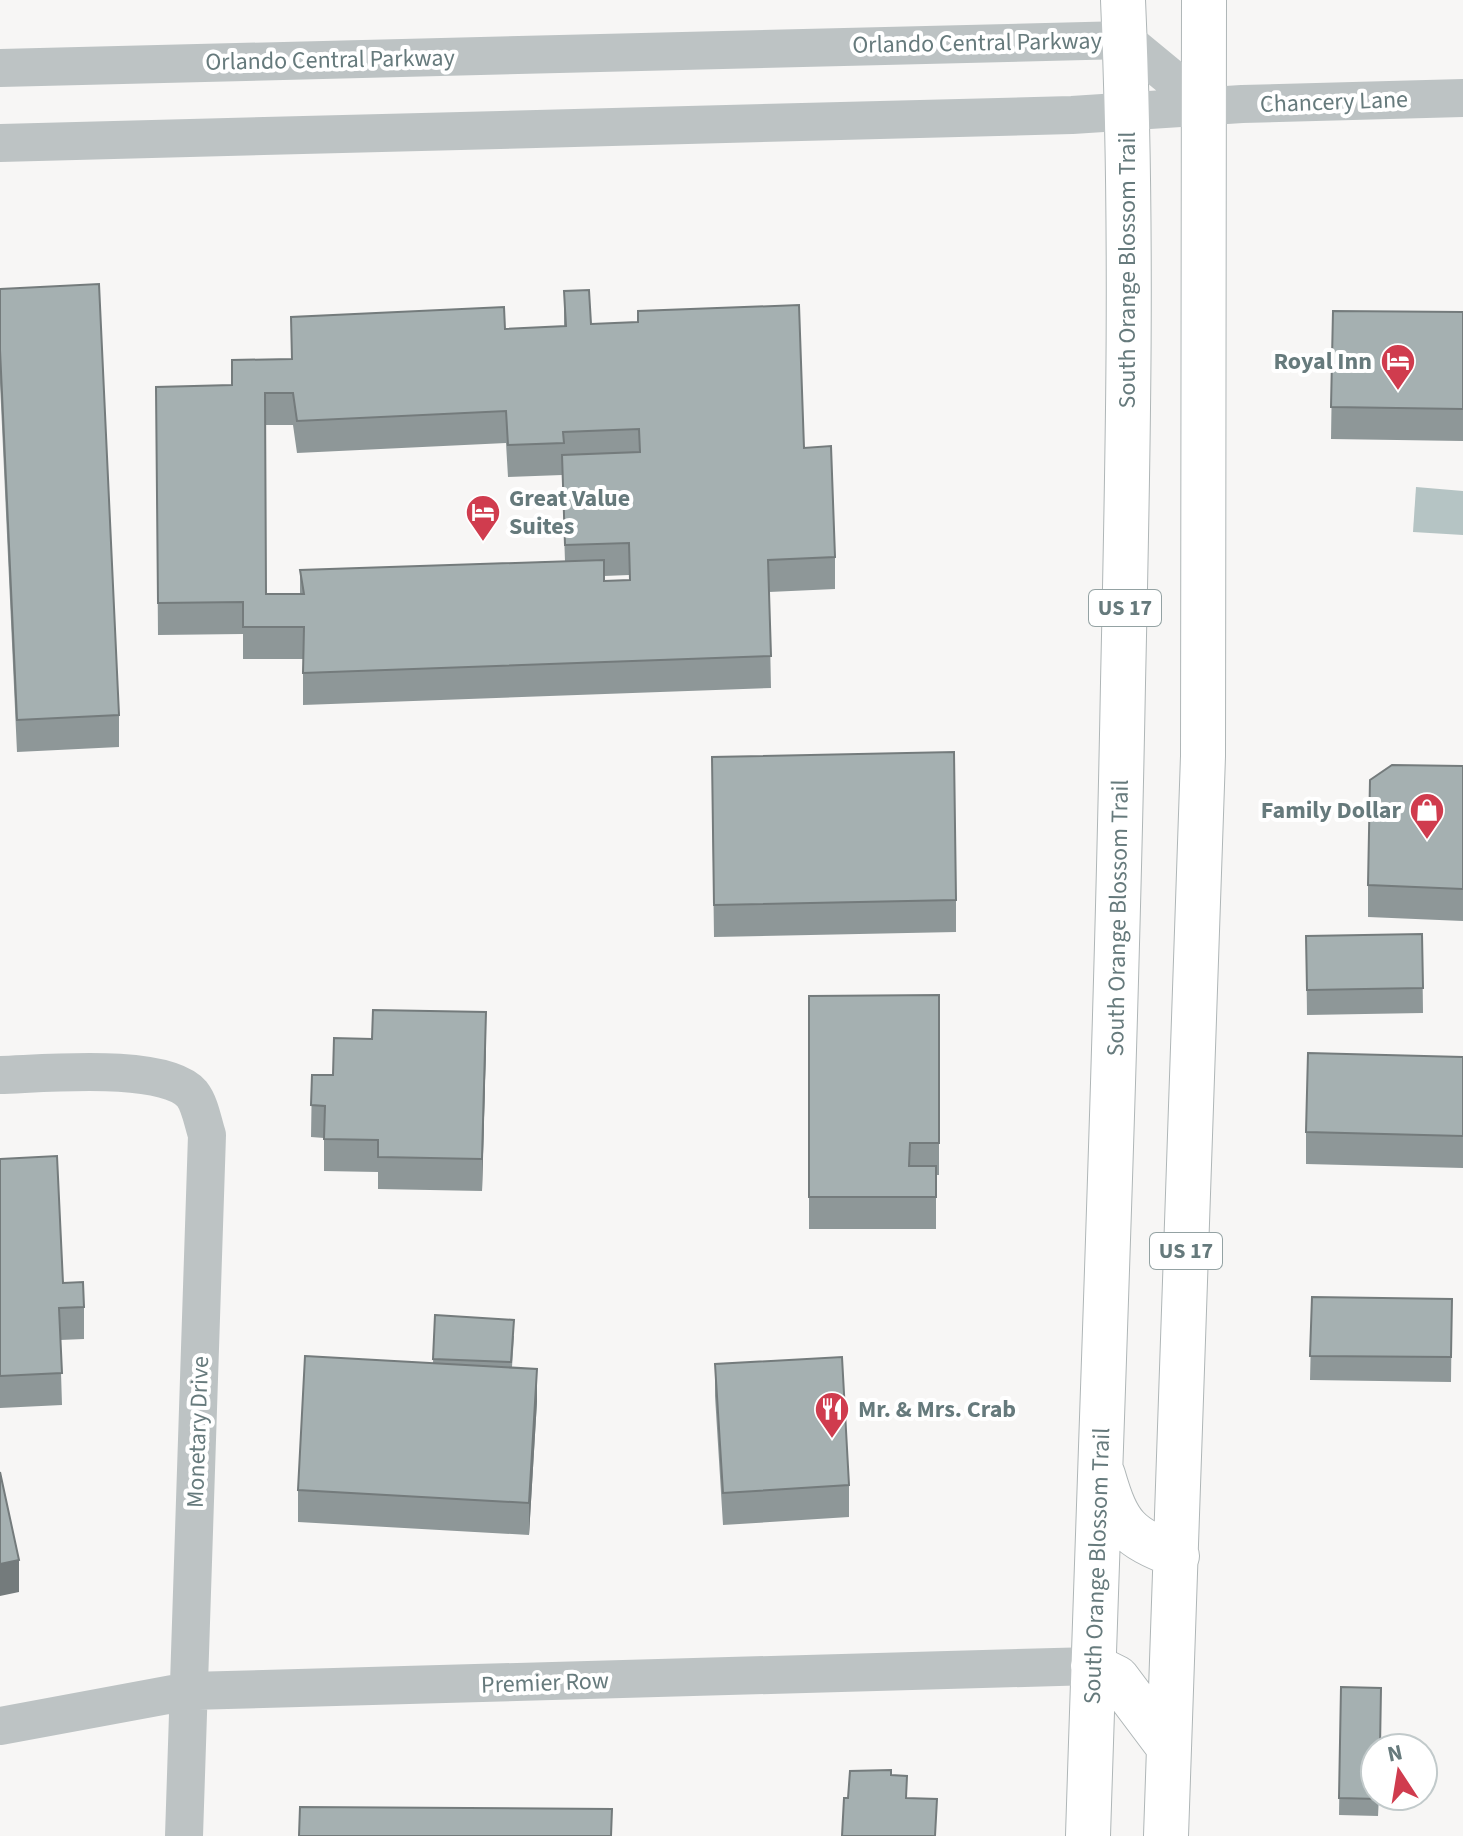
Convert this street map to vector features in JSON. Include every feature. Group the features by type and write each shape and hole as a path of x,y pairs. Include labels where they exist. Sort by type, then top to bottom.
{"main road":[{"name":"US 17","path":"1166,1836 1203,756 1204,0"},
{"name":"South Orange Blossom Trail","path":"1088,1836 1114,1104 1122,752 1128,442 1124,20"},
{"path":"1100,1465 1114,1514 1142,1542 1177,1556"},
{"path":"1093,1666 1117,1678 1168,1746"}],"street":[{"name":"Orlando Central Parkway","path":"0,68 1124,20 1205,106"},
{"name":"Chancery Lane","path":"1205,106 1463,98"},
{"path":"0,143 1126,112 1205,106"},
{"name":"Monetary Drive","path":"0,1075 133,1072 179,1084 193,1095 207,1135 184,1836"},
{"name":"Premier Row","path":"0,1726 189,1691 568,1683 1093,1666"}],"shaded area":[{"path":"1416,487 1463,491 1463,535 1413,532"}],"building":[{"path":"99,284 119,715 17,720 0,350 0,289"},
{"path":"589,290 591,324 638,322 638,311 799,305 804,448 831,446 835,557 768,560 771,656 303,673 304,627 243,627 243,602 158,603 156,387 232,385 232,360 292,359 291,317 504,307 505,329 566,326 564,291","holes":["265,393 293,393 297,421 506,411 508,445 564,443 563,432 639,429 640,452 562,455 565,545 629,543 630,580 604,581 604,560 300,570 304,594 266,594"]},
{"name":"Royal Inn","path":"1333,311 1463,312 1463,409 1331,407"},
{"path":"954,752 956,900 714,905 712,757"},
{"path":"1392,765 1463,766 1463,889 1368,885 1370,780"},
{"path":"1422,934 1423,988 1307,990 1306,936"},
{"path":"939,995 939,1143 910,1143 909,1166 936,1166 936,1197 809,1197 809,996"},
{"path":"373,1010 486,1012 482,1159 378,1157 378,1140 324,1139 325,1106 311,1105 312,1075 333,1075 334,1038 372,1039"},
{"path":"1308,1053 1463,1057 1463,1136 1306,1132"},
{"path":"57,1156 63,1283 83,1282 84,1307 59,1308 62,1373 0,1376 0,1159"},
{"path":"1312,1297 1452,1299 1451,1357 1310,1356"},
{"path":"435,1315 514,1320 511,1362 433,1359"},
{"path":"305,1356 537,1369 529,1503 298,1490"},
{"path":"842,1357 849,1485 723,1493 715,1364"},
{"path":"0,1472 19,1560 0,1564"},
{"path":"1341,1687 1381,1688 1380,1732 1359,1732 1359,1799 1339,1798"},
{"path":"891,1770 891,1775 907,1776 906,1798 937,1799 935,1836 842,1836 844,1798 848,1798 850,1771"},
{"path":"300,1807 612,1809 611,1836 299,1836"}],"place":[{"name":"Royal Inn","path":"1398,392"},
{"name":"Great Value Suites","path":"483,543"},
{"name":"Family Dollar","path":"1427,841"},
{"name":"Mr. & Mrs. Crab","path":"832,1440"}]}
